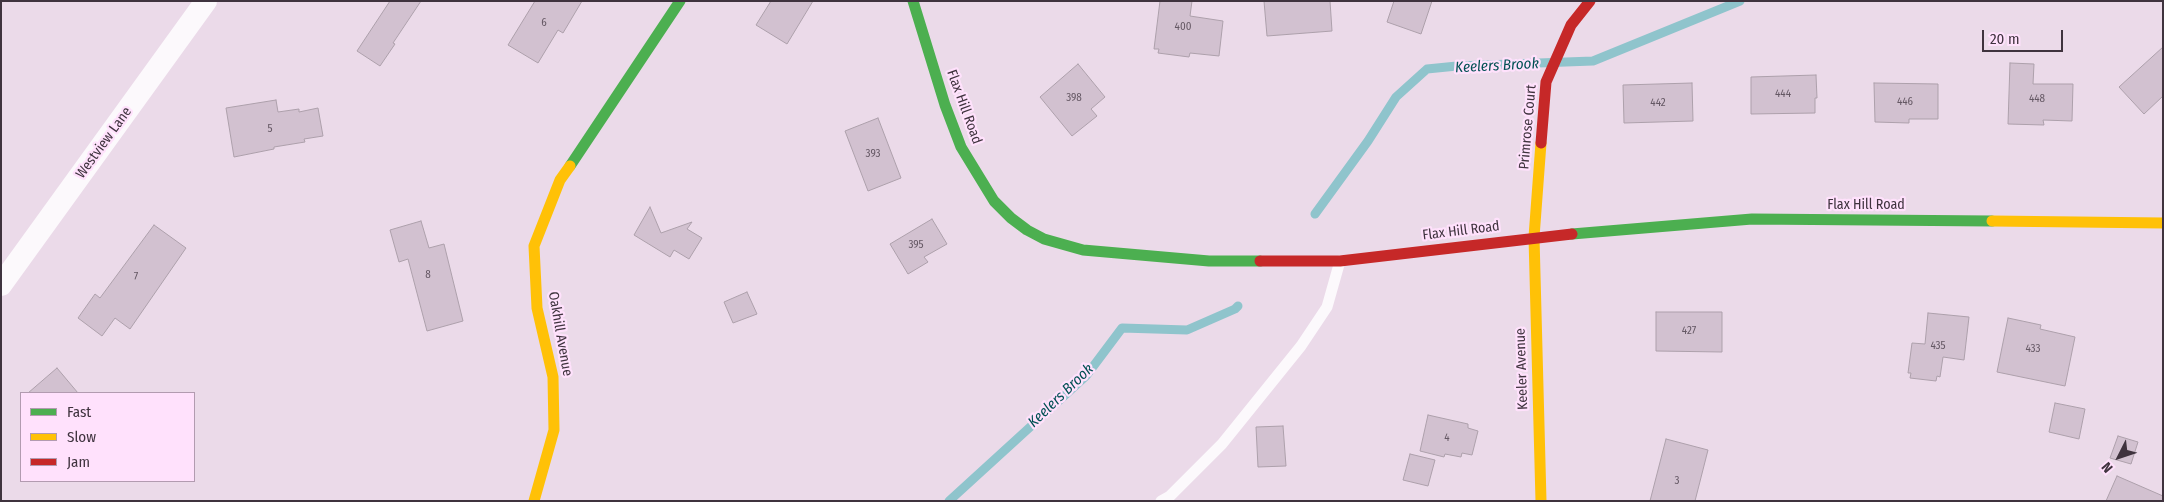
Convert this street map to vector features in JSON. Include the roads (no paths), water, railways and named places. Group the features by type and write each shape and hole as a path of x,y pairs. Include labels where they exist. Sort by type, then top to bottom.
{"main road":[{"name":"Oakhill Avenue","path":"534,501 554,430 553,377 537,308 534,246 560,180 680,1"},
{"name":"Flax Hill Road","path":"913,1 945,105 961,147 994,201 1011,218 1027,230 1044,239 1083,250 1209,261 1340,261 1534,237 1752,219 2163,222"},
{"name":"Primrose Court","path":"1534,237 1546,82 1571,25 1590,1"},
{"name":"Keeler Avenue","path":"1534,237 1541,501"}],"street":[{"name":"Westview Lane","path":"1,285 206,1"}],"lane":[{"path":"1161,501 1170,496 1222,444 1301,346 1327,307 1340,261"}],"waterway":[{"name":"Keelers Brook","path":"1315,214 1368,141 1396,97 1427,69 1457,66 1593,61 1740,1"},
{"name":"Keelers Brook","path":"949,501 1086,376 1122,328 1187,330 1238,306"}]}
